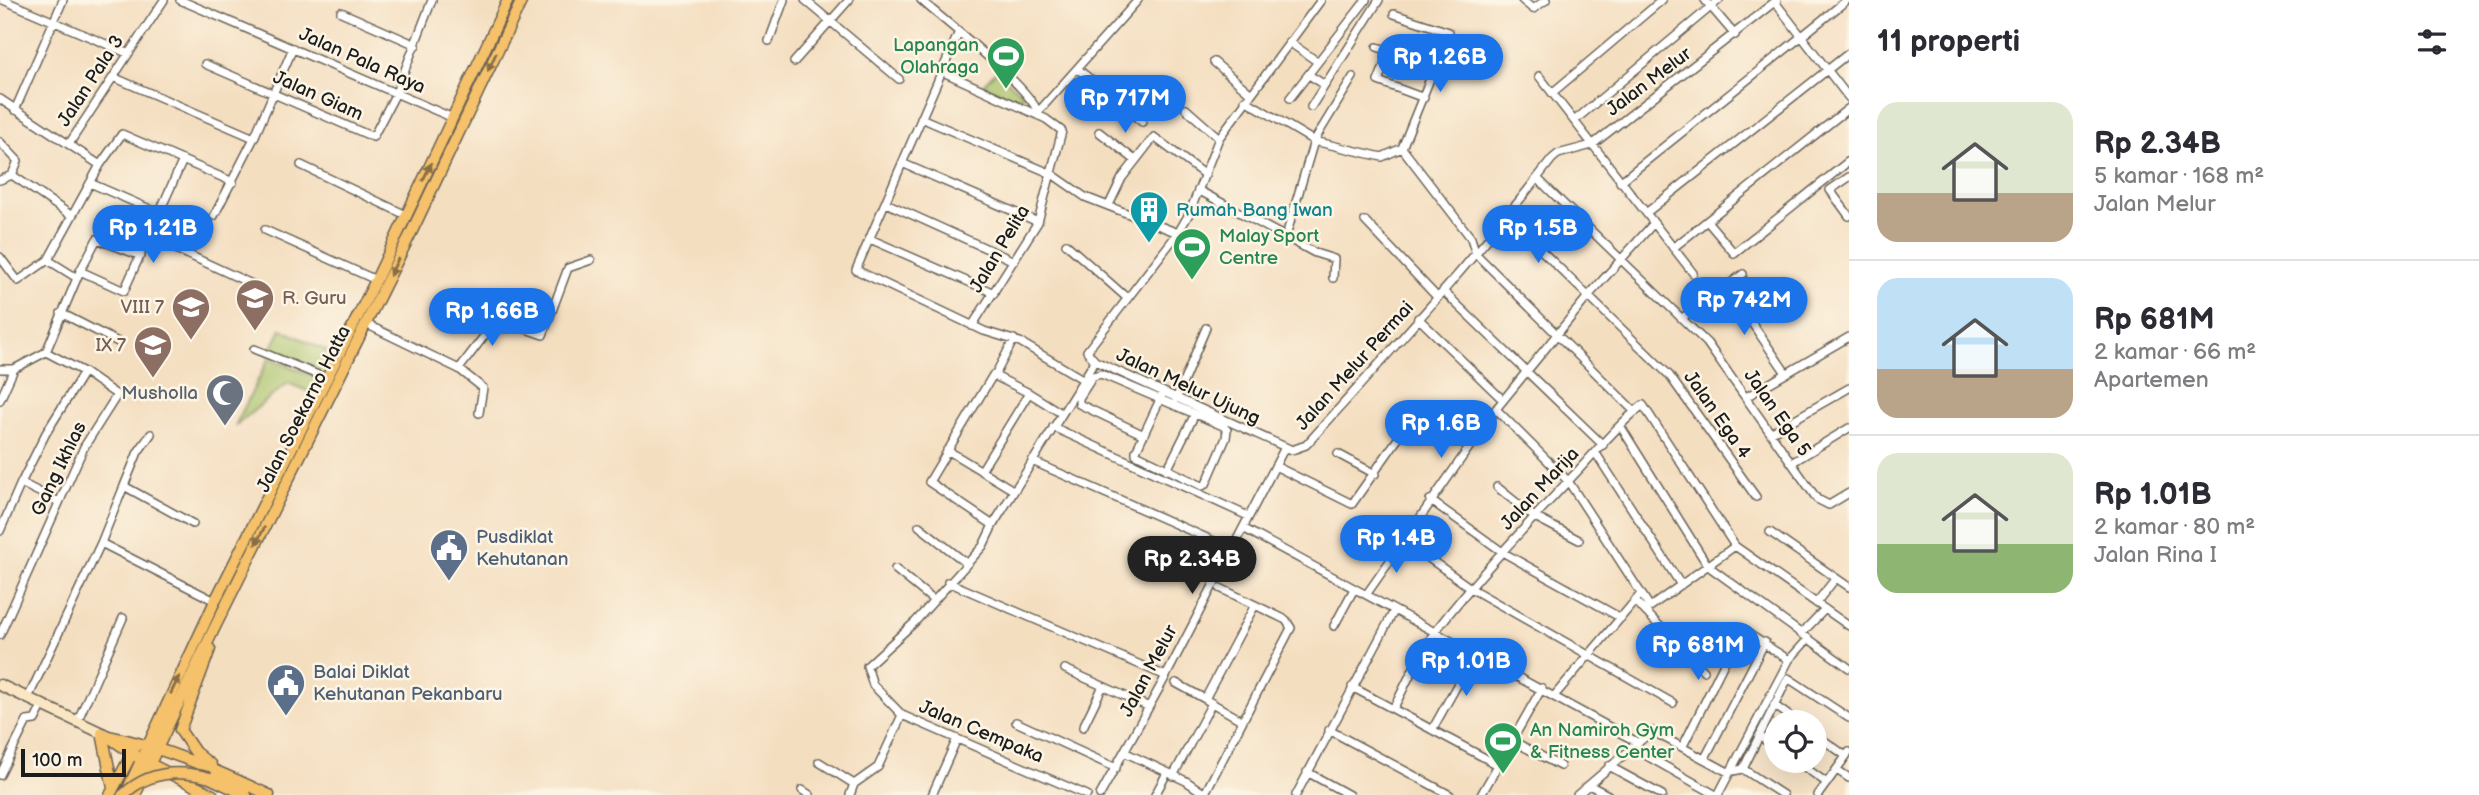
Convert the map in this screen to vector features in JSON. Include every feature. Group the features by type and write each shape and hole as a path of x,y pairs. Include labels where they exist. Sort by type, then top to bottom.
{"main road":[{"name":"Jalan Soekarno Hatta","path":"144,753 214,629 311,424 328,379 508,0"},
{"name":"Jalan Soekarno Hatta","path":"135,795 144,753 215,601 366,324 522,0"},
{"path":"214,629 205,667 180,730 215,775 246,795"},
{"path":"0,685 144,753 214,795"},
{"path":"105,735 118,793"},
{"path":"144,753 269,795"},
{"path":"118,793 144,753"},
{"path":"118,793 155,775 215,775"}],"street":[{"path":"3,0 127,53"},
{"path":"15,110 63,0"},
{"name":"Jalan Pala 3","path":"69,144 164,0"},
{"path":"396,93 432,0"},
{"path":"769,41 784,0"},
{"path":"805,0 899,79"},
{"path":"794,62 849,0"},
{"name":"Jalan Pelita","path":"921,0 1018,85 1039,113 1062,131 1038,222 972,326"},
{"path":"940,71 1039,113 1138,0"},
{"name":"Jalan Melur Ujung","path":"1284,449 1176,399 1162,396 1095,361 1087,349 1178,233 1219,138 1247,96 1321,0"},
{"path":"1290,99 1366,0"},
{"path":"1311,107 1379,0"},
{"path":"1522,0 1533,9 1546,0"},
{"path":"1552,93 1662,0"},
{"path":"1704,0 1735,35"},
{"path":"1574,121 1719,0"},
{"path":"1620,182 1847,0"},
{"name":"Jalan Pala Raya","path":"184,1 453,118"},
{"path":"1776,1 1849,98"},
{"name":"Jalan Melur","path":"1476,254 1505,215 1558,154 1592,145 1776,1"},
{"path":"341,12 416,45"},
{"path":"1214,62 1247,96 1314,141 1382,156 1402,148 1449,32 1394,14"},
{"path":"958,34 940,71 857,272 972,326 1014,339 1084,380"},
{"path":"1289,42 1318,62"},
{"path":"1329,47 1343,57"},
{"path":"1377,47 1436,66"},
{"path":"214,216 254,138 293,48"},
{"path":"1390,51 1378,81 1424,98"},
{"path":"1646,213 1849,53"},
{"name":"Jalan Giam","path":"205,64 373,137 396,93"},
{"path":"1078,69 1142,122"},
{"path":"1309,75 1325,85"},
{"path":"1539,76 1693,272"},
{"path":"113,77 254,138"},
{"path":"1286,236 1314,141 1353,77"},
{"path":"0,99 100,165"},
{"path":"1673,248 1849,108"},
{"path":"1186,109 1219,138"},
{"path":"921,118 1052,174 1075,192 1178,233"},
{"path":"1099,132 1135,160"},
{"path":"0,257 18,281 48,260 100,165 121,134 233,181"},
{"path":"1109,205 1135,160 1156,137 1205,175"},
{"path":"0,142 18,161 14,177"},
{"path":"1402,148 1471,237 1476,254 1635,412"},
{"path":"48,260 122,292 150,237 183,160"},
{"path":"1707,221 1734,253 1849,161"},
{"path":"902,163 1038,222"},
{"path":"301,165 406,215"},
{"path":"0,180 14,177 72,216"},
{"path":"1849,177 1830,190 1849,216"},
{"name":"Jalan Ega 5","path":"1537,178 1714,351 1816,499 1829,506 1849,494"},
{"path":"90,183 159,212"},
{"path":"1198,190 1334,259 1333,278"},
{"path":"886,203 1014,261"},
{"name":"Jalan Ega 4","path":"1505,215 1590,294 1678,385 1756,497"},
{"path":"1365,221 1603,445"},
{"path":"1366,595 1496,409 1590,294 1653,224"},
{"path":"265,230 376,280"},
{"path":"150,237 256,286"},
{"path":"0,369 14,369 46,352 78,275 99,239 141,256"},
{"path":"870,239 994,293"},
{"path":"1066,244 1126,298"},
{"name":"Jalan Melur Permai","path":"1284,449 1298,449 1306,445 1476,254"},
{"path":"459,369 497,319 543,335 568,268 591,260"},
{"path":"1682,318 1743,274"},
{"path":"1726,285 1786,373"},
{"path":"61,313 118,342"},
{"path":"1418,318 1503,400"},
{"path":"366,324 459,369 483,388 479,413"},
{"path":"1176,399 1206,328"},
{"path":"1746,397 1849,337"},
{"path":"993,525 930,485 930,478 1014,339"},
{"path":"254,349 328,379"},
{"name":"Gang Ikhlas","path":"0,635 84,447 117,395 84,372 46,352"},
{"path":"850,795 855,784 878,767 902,715 873,685 866,670 869,663 915,622 932,599 988,540 993,525 1013,490 1095,361"},
{"path":"0,400 14,369"},
{"path":"0,531 46,433 84,372"},
{"path":"995,374 1061,413"},
{"path":"1144,435 1079,404 1079,398 1093,376 1098,374 1162,396 1223,426 1227,434 1206,484 1202,486 1138,457 1136,451 1144,435 1162,396"},
{"path":"1772,432 1849,388"},
{"path":"981,471 1029,393"},
{"name":"Jalan Marija","path":"1393,709 1436,631 1533,516 1635,412 1645,406 1735,546"},
{"path":"1496,409 1569,481 1638,598 1704,671"},
{"path":"1167,470 1195,414"},
{"path":"1275,466 1350,505 1355,503 1409,423"},
{"path":"1053,427 1248,516"},
{"path":"1621,427 1708,566 1849,668"},
{"path":"1793,462 1849,428"},
{"path":"28,698 102,543 138,452 151,435"},
{"name":"Jalan Melur","path":"1100,795 1166,676 1284,449"},
{"path":"947,450 1013,490"},
{"path":"1595,452 1681,586"},
{"path":"1338,454 1375,474"},
{"path":"1032,461 1232,549"},
{"path":"21,483 59,502"},
{"path":"124,486 193,523"},
{"path":"1497,487 1533,516 1579,540"},
{"path":"1430,500 1504,553 1621,618"},
{"path":"919,526 965,562"},
{"path":"1243,527 1394,611 1555,695 1717,795 1789,660 1825,609"},
{"path":"1770,532 1849,587"},
{"path":"1403,540 1472,589 1673,703"},
{"path":"102,543 215,601"},
{"path":"1638,598 1652,606 1735,546 1849,626"},
{"path":"895,569 932,599"},
{"path":"1816,603 1836,578"},
{"path":"948,583 1166,676"},
{"path":"1124,752 1170,774 1205,795 1241,720 1291,628 1289,623 1220,588"},
{"path":"1334,626 1354,589"},
{"path":"1555,695 1638,598"},
{"path":"1155,795 1170,774 1255,605"},
{"path":"1296,795 1394,611"},
{"path":"76,722 123,618"},
{"path":"1683,746 1739,631 1744,629 1789,660"},
{"path":"1705,758 1765,642"},
{"path":"1432,730 1475,653"},
{"path":"1065,669 1147,706"},
{"path":"1742,769 1788,678 1849,718"},
{"path":"1176,683 1241,720"},
{"path":"1083,727 1103,686"},
{"path":"1352,687 1498,765"},
{"path":"1494,795 1483,792 1542,688"},
{"path":"1774,705 1781,710"},
{"path":"0,775 27,721 35,720 42,706"},
{"name":"Jalan Cempaka","path":"902,715 956,741 1087,795"},
{"path":"1016,722 1116,768"},
{"path":"1329,730 1450,795"},
{"path":"1577,795 1634,744 1655,730 1728,772 1742,769 1783,795"},
{"path":"1759,736 1764,740"},
{"path":"1511,740 1560,766"},
{"path":"932,795 956,741"},
{"path":"1823,794 1827,783 1847,754 1827,742"},
{"path":"819,762 855,784"},
{"path":"1609,766 1662,795"},
{"path":"1837,770 1849,778"},
{"path":"1307,772 1349,795"},
{"path":"1813,773 1827,783"},
{"path":"1589,785 1608,795"}],"green space":[{"name":"Lapangan Olahraga","path":"996,71 1024,95 1017,102 983,85"},
{"path":"281,329 331,353 321,375 278,354 269,354"},
{"path":"269,358 319,378 312,393 288,383 235,426"}],"place":[{"name":"Lapangan Olahraga","path":"1006,90"},
{"name":"Rumah Bang Iwan","path":"1149,244"},
{"name":"Malay Sport Centre","path":"1192,281"},
{"name":"R. Guru","path":"255,332"},
{"name":"VIII 7","path":"191,341"},
{"name":"IX 7","path":"153,379"},
{"name":"Musholla","path":"225,427"},
{"name":"Pusdiklat Kehutanan","path":"449,582"},
{"name":"Balai Diklat Kehutanan Pekanbaru","path":"286,717"},
{"name":"An Namiroh Gym & Fitness Center","path":"1503,775"}]}
